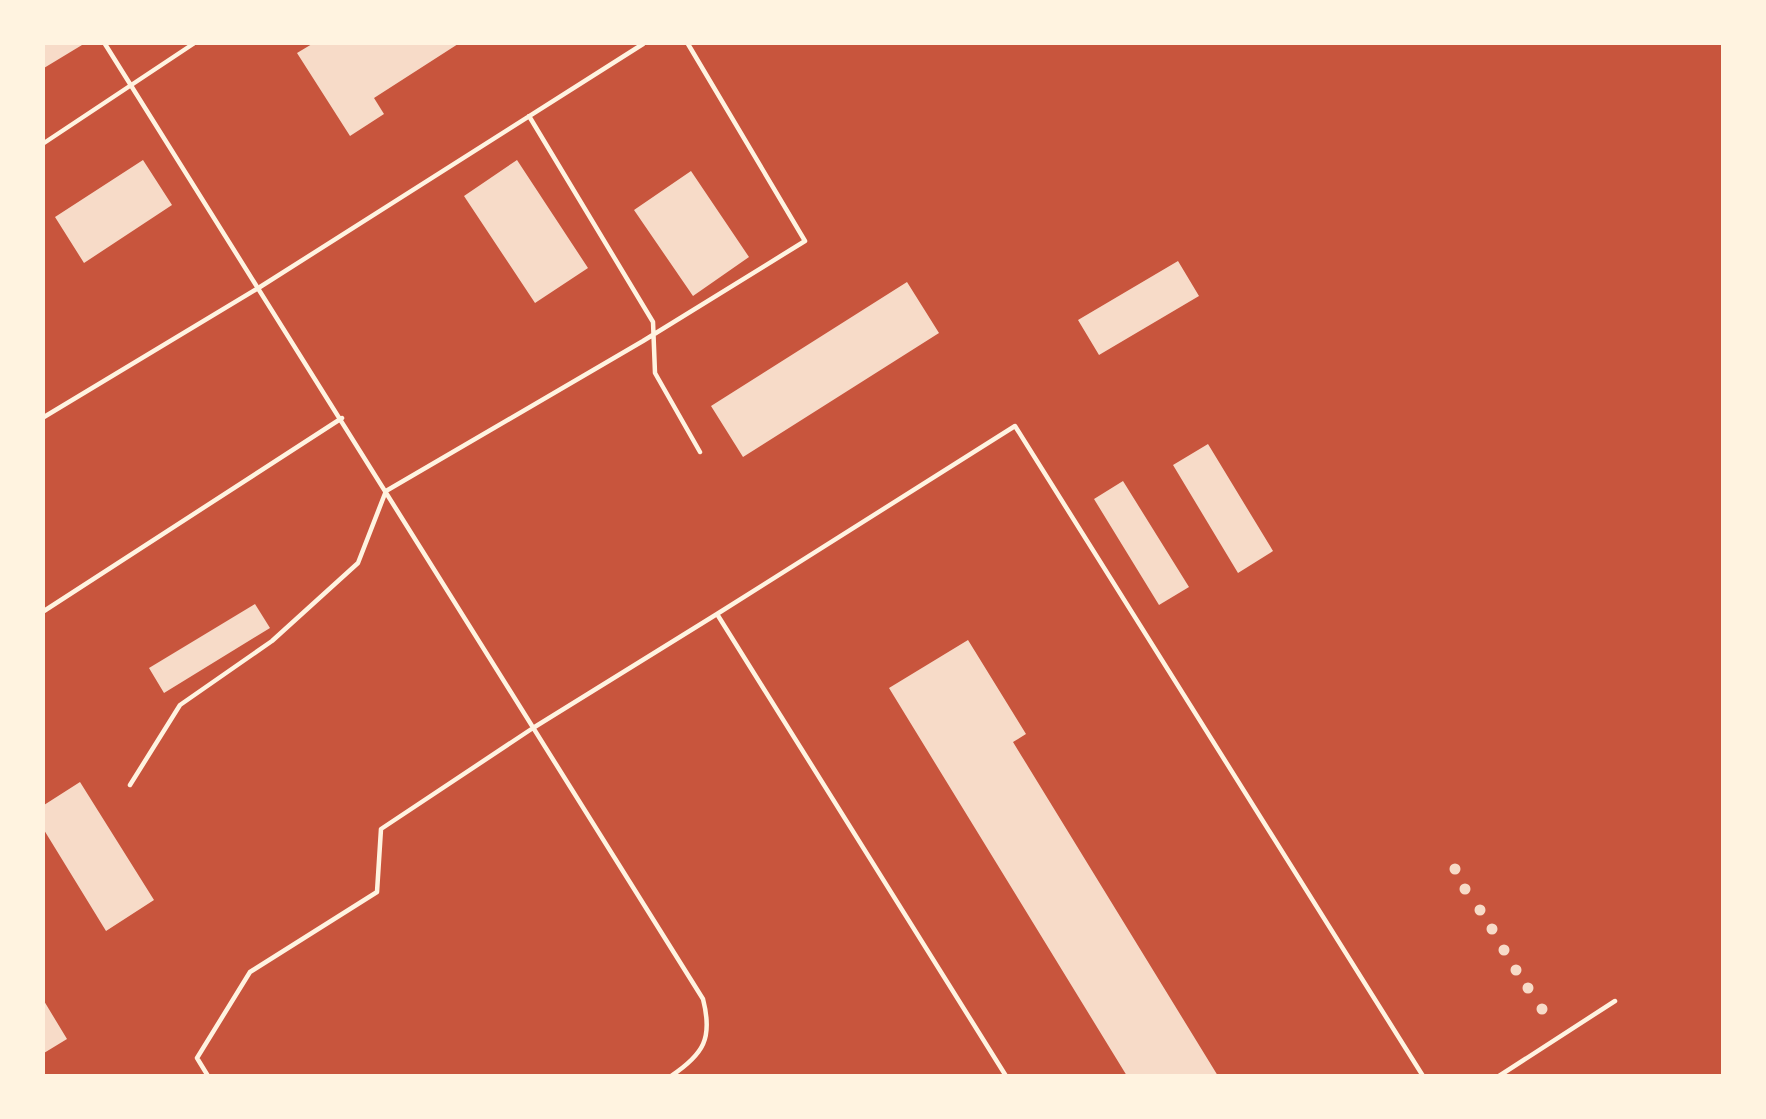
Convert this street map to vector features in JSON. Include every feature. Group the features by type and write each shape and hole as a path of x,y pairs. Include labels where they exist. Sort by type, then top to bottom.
{"lane":[{"path":"105,44 260,287 703,999 709,1021 705,1043 690,1063 670,1076"},
{"path":"44,143 193,44"},
{"path":"44,417 260,287 643,44"},
{"path":"130,785 180,705 272,641 358,563 386,491 653,335 805,241 688,44"},
{"path":"529,116 653,322 655,373 700,452"},
{"path":"44,611 342,418"},
{"path":"208,1076 197,1058 250,972 377,892 381,829 533,728 1015,426 1423,1076"},
{"path":"717,614 1006,1076"},
{"path":"1499,1076 1615,1001"}],"building":[{"path":"44,44 81,44 82,45 44,68"},
{"path":"312,44 458,44 374,98 384,114 350,136 297,53"},
{"path":"143,160 172,205 84,263 55,217"},
{"path":"517,160 588,268 535,303 464,196"},
{"path":"691,171 749,257 693,296 634,210"},
{"path":"1178,261 1199,296 1099,355 1078,320"},
{"path":"907,282 939,333 743,457 711,406"},
{"path":"1208,444 1273,551 1238,573 1173,465"},
{"path":"1123,481 1189,587 1159,605 1094,499"},
{"path":"255,604 270,628 164,693 149,668"},
{"path":"968,640 1026,734 1013,742 1218,1076 1127,1076 889,688"},
{"path":"80,782 154,900 106,931 44,830 44,805"},
{"path":"1455,864 1459,865 1459,873 1455,874 1451,873 1450,869 1451,865"},
{"path":"1465,883 1471,889 1465,895 1459,889"},
{"path":"1480,905 1484,906 1484,914 1480,915 1476,914 1475,910 1476,906"},
{"path":"1492,924 1496,925 1496,933 1492,934 1488,933 1487,929 1488,925"},
{"path":"1504,945 1508,946 1508,954 1504,955 1500,954 1499,950 1500,946"},
{"path":"1516,964 1522,970 1516,976 1510,970"},
{"path":"1528,982 1534,988 1528,994 1522,988"},
{"path":"44,1001 67,1039 44,1053"},
{"path":"1542,1004 1546,1005 1546,1013 1542,1014 1538,1013 1537,1009 1538,1005"}]}
